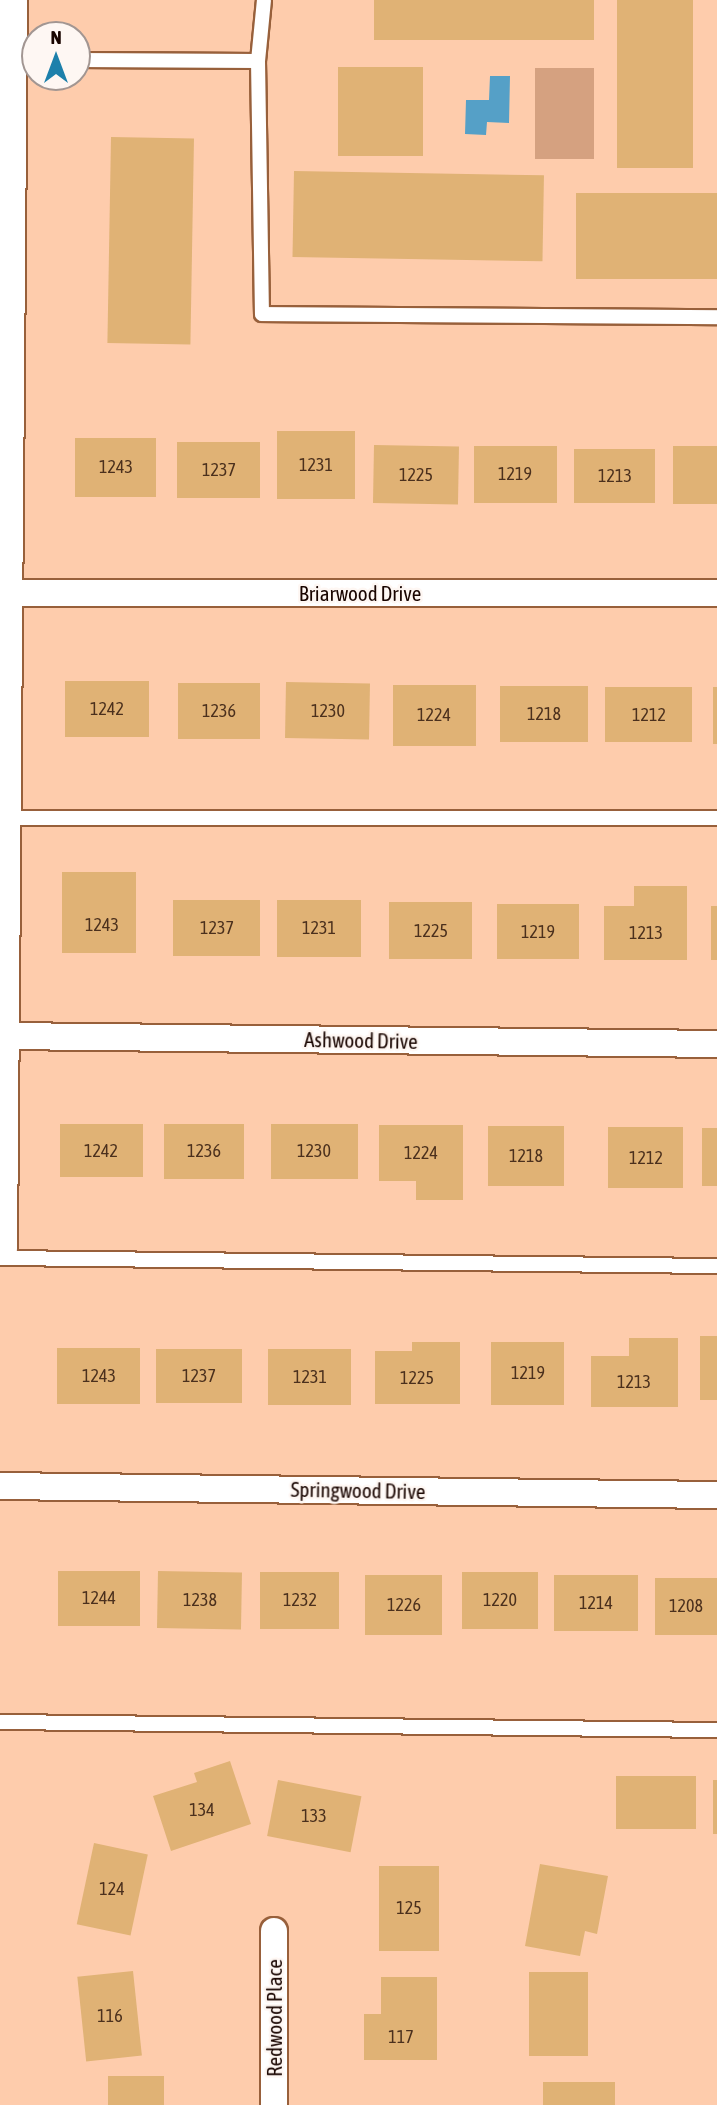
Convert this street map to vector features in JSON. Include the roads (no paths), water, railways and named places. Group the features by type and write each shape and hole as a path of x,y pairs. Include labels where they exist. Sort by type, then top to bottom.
{"street":[{"path":"6,7 21,57"},
{"path":"0,1248 5,1036 2,958 3,248 21,70"},
{"name":"Briarwood Drive","path":"3,593 717,593"},
{"name":"Ashwood Drive","path":"5,1036 717,1044"},
{"name":"Springwood Drive","path":"0,1486 717,1495"},
{"name":"Redwood Place","path":"274,1931 274,2105"}],"lane":[{"path":"264,0 258,61 262,314 717,317"},
{"path":"91,60 258,61"},
{"path":"4,818 717,818"},
{"path":"0,1258 717,1266"},
{"path":"0,1723 717,1730"}],"water":[{"path":"490,76 510,76 509,123 487,122 486,135 465,134 466,100 489,100"}]}
